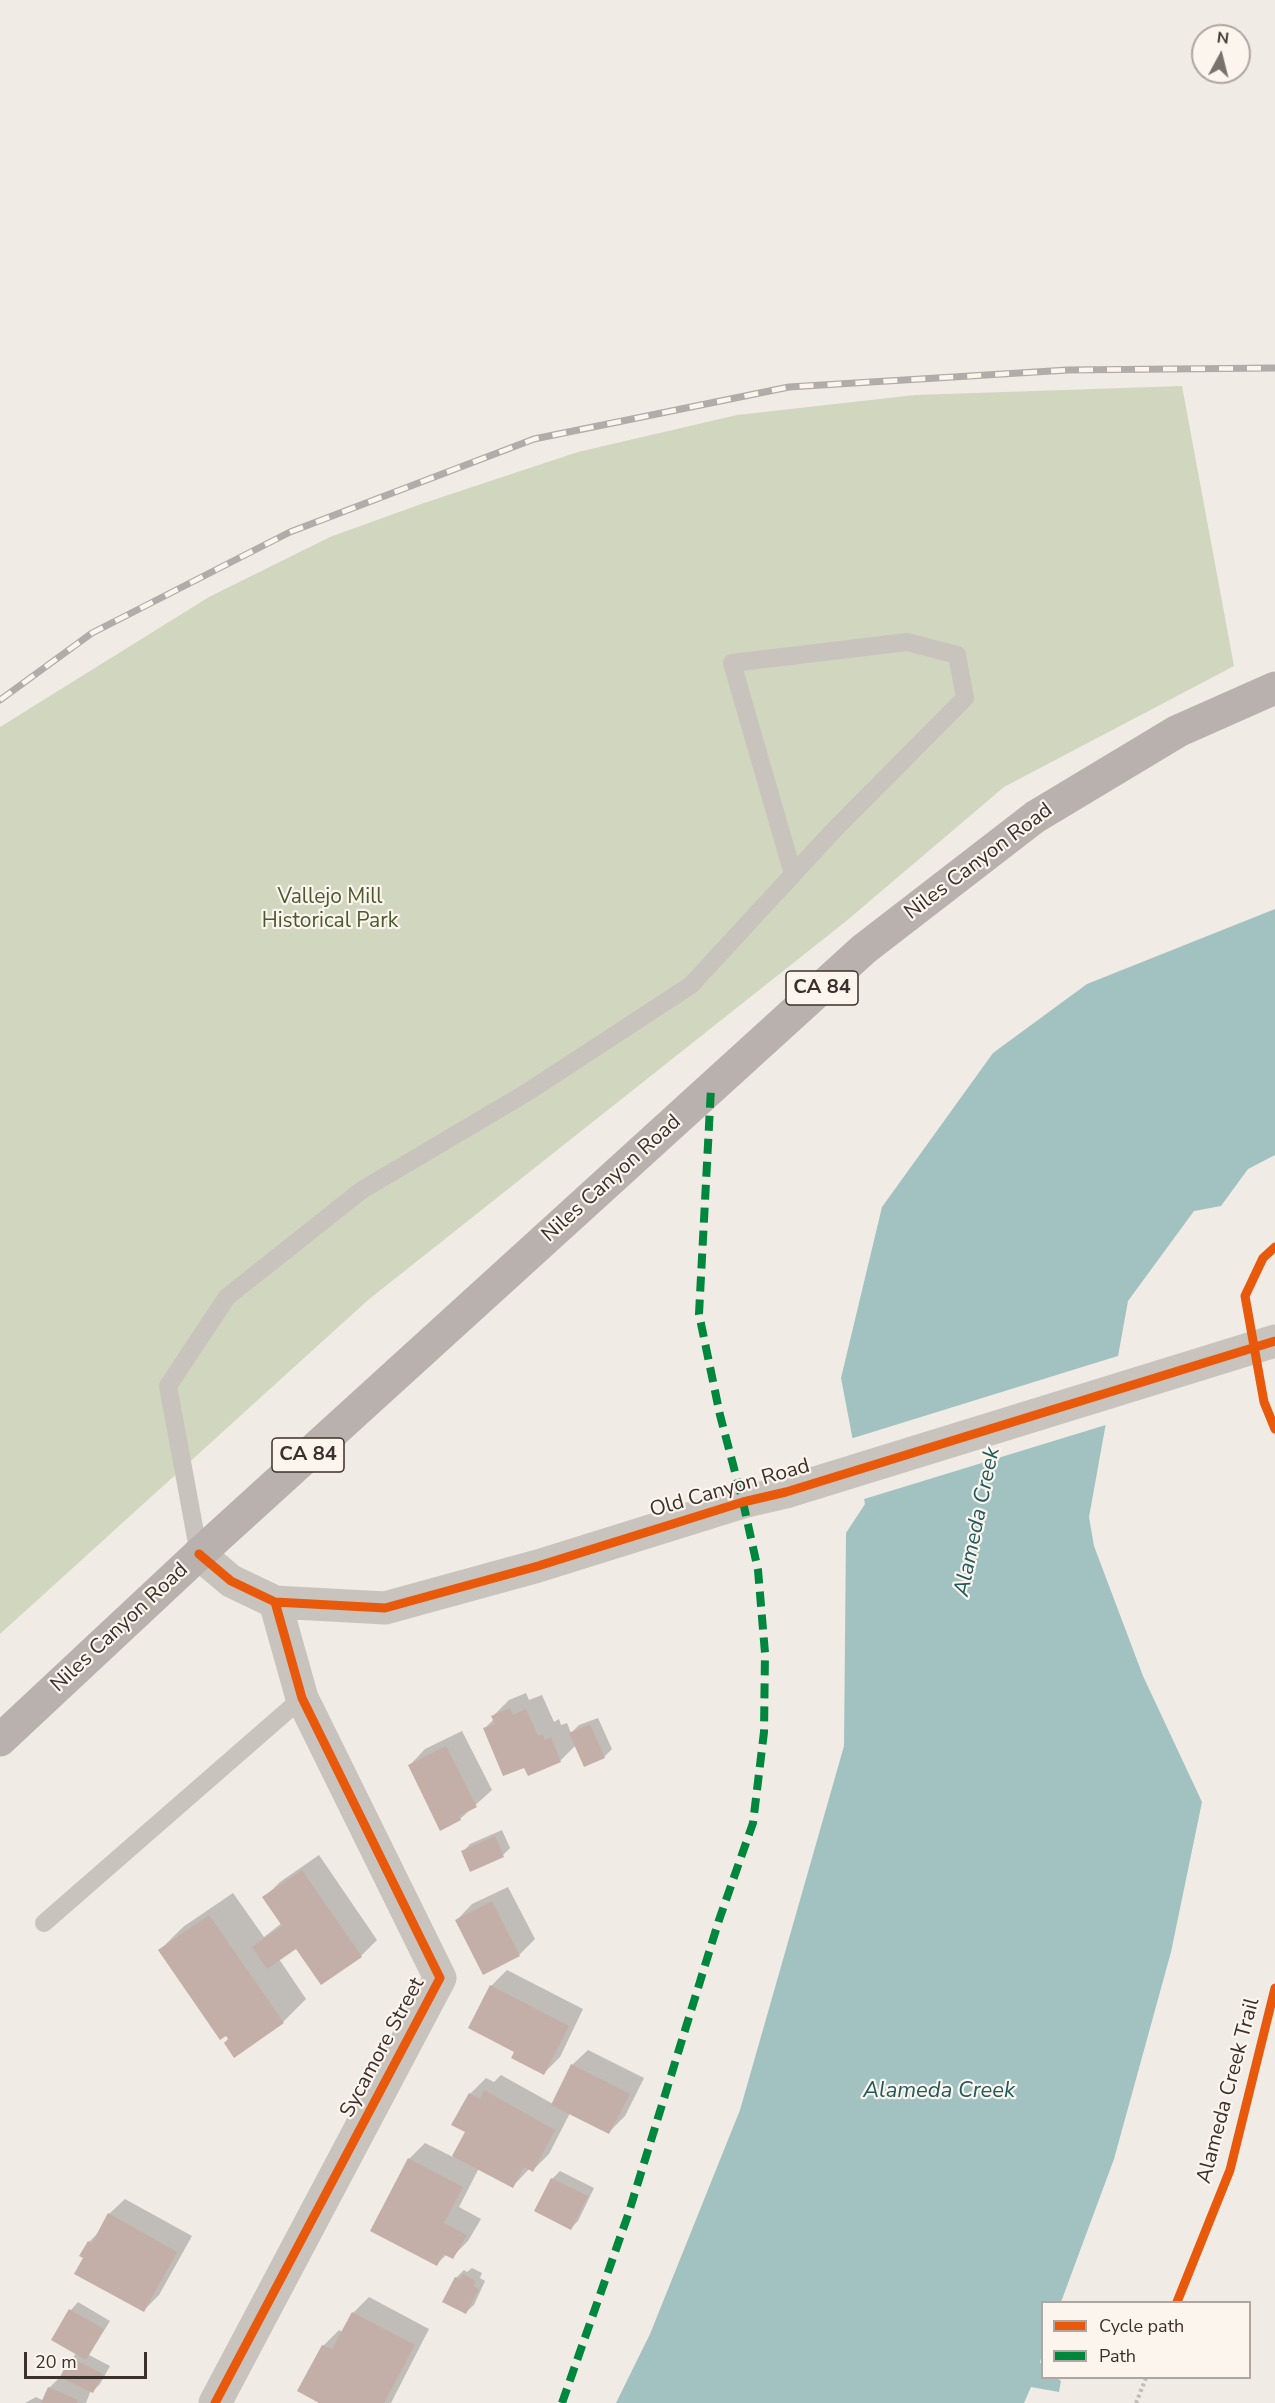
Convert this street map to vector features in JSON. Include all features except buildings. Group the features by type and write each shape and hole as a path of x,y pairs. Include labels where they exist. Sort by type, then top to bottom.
{"main road":[{"name":"Niles Canyon Road","path":"0,1740 199,1554 864,949 1035,817 1178,731 1275,688"}],"street":[{"name":"Old Canyon Road","path":"199,1554 231,1581 275,1602 385,1608 538,1566 743,1502 786,1492 1275,1341"},
{"name":"Sycamore Street","path":"215,2403 440,1978 302,1698 275,1602"}],"lane":[{"path":"199,1554 168,1386 227,1297 362,1190 526,1093 691,985 834,830 965,698 957,655 907,642 732,663 793,874"},
{"path":"44,1923 302,1698"}],"path":[{"path":"1136,2403 1146,2379"}],"green space":[{"name":"Vallejo Mill Historical Park","path":"1182,386 1234,666 1004,787 845,922 368,1300 0,1634 0,727 209,597 330,537 578,452 737,415 915,395"}],"water":[{"name":"Alameda Creek","path":"1275,909 1275,1155 1248,1169 1221,1206 1194,1211 1128,1301 1089,1517 1094,1546 1143,1676 1202,1802 1171,1952 1114,2159 1061,2301 1041,2301 1041,2379 1058,2379 1061,2381 1059,2392 1031,2387 1024,2403 616,2403 650,2334 740,2110 844,1746 846,1533 865,1504 841,1378 882,1207 993,1053 1087,984"}],"pier":[{"path":"1121,1355 1109,1424 861,1500 850,1439"}],"railway":[{"path":"0,700 92,633 290,532 534,439 789,387 1068,370 1275,368"}],"marked path":[{"path":"562,2403 628,2215 719,1920 753,1823 764,1732 765,1653 758,1570 720,1415 699,1314 711,1088"}],"cycle path":[{"path":"1275,1247 1263,1258 1245,1296 1264,1402 1275,1429"},
{"path":"199,1554 231,1581 275,1602 385,1608 538,1566 743,1502 786,1492 1275,1341"},
{"path":"215,2403 440,1978 302,1698 275,1602"},
{"name":"Alameda Creek Trail","path":"1177,2301 1230,2170 1275,1988"}]}
